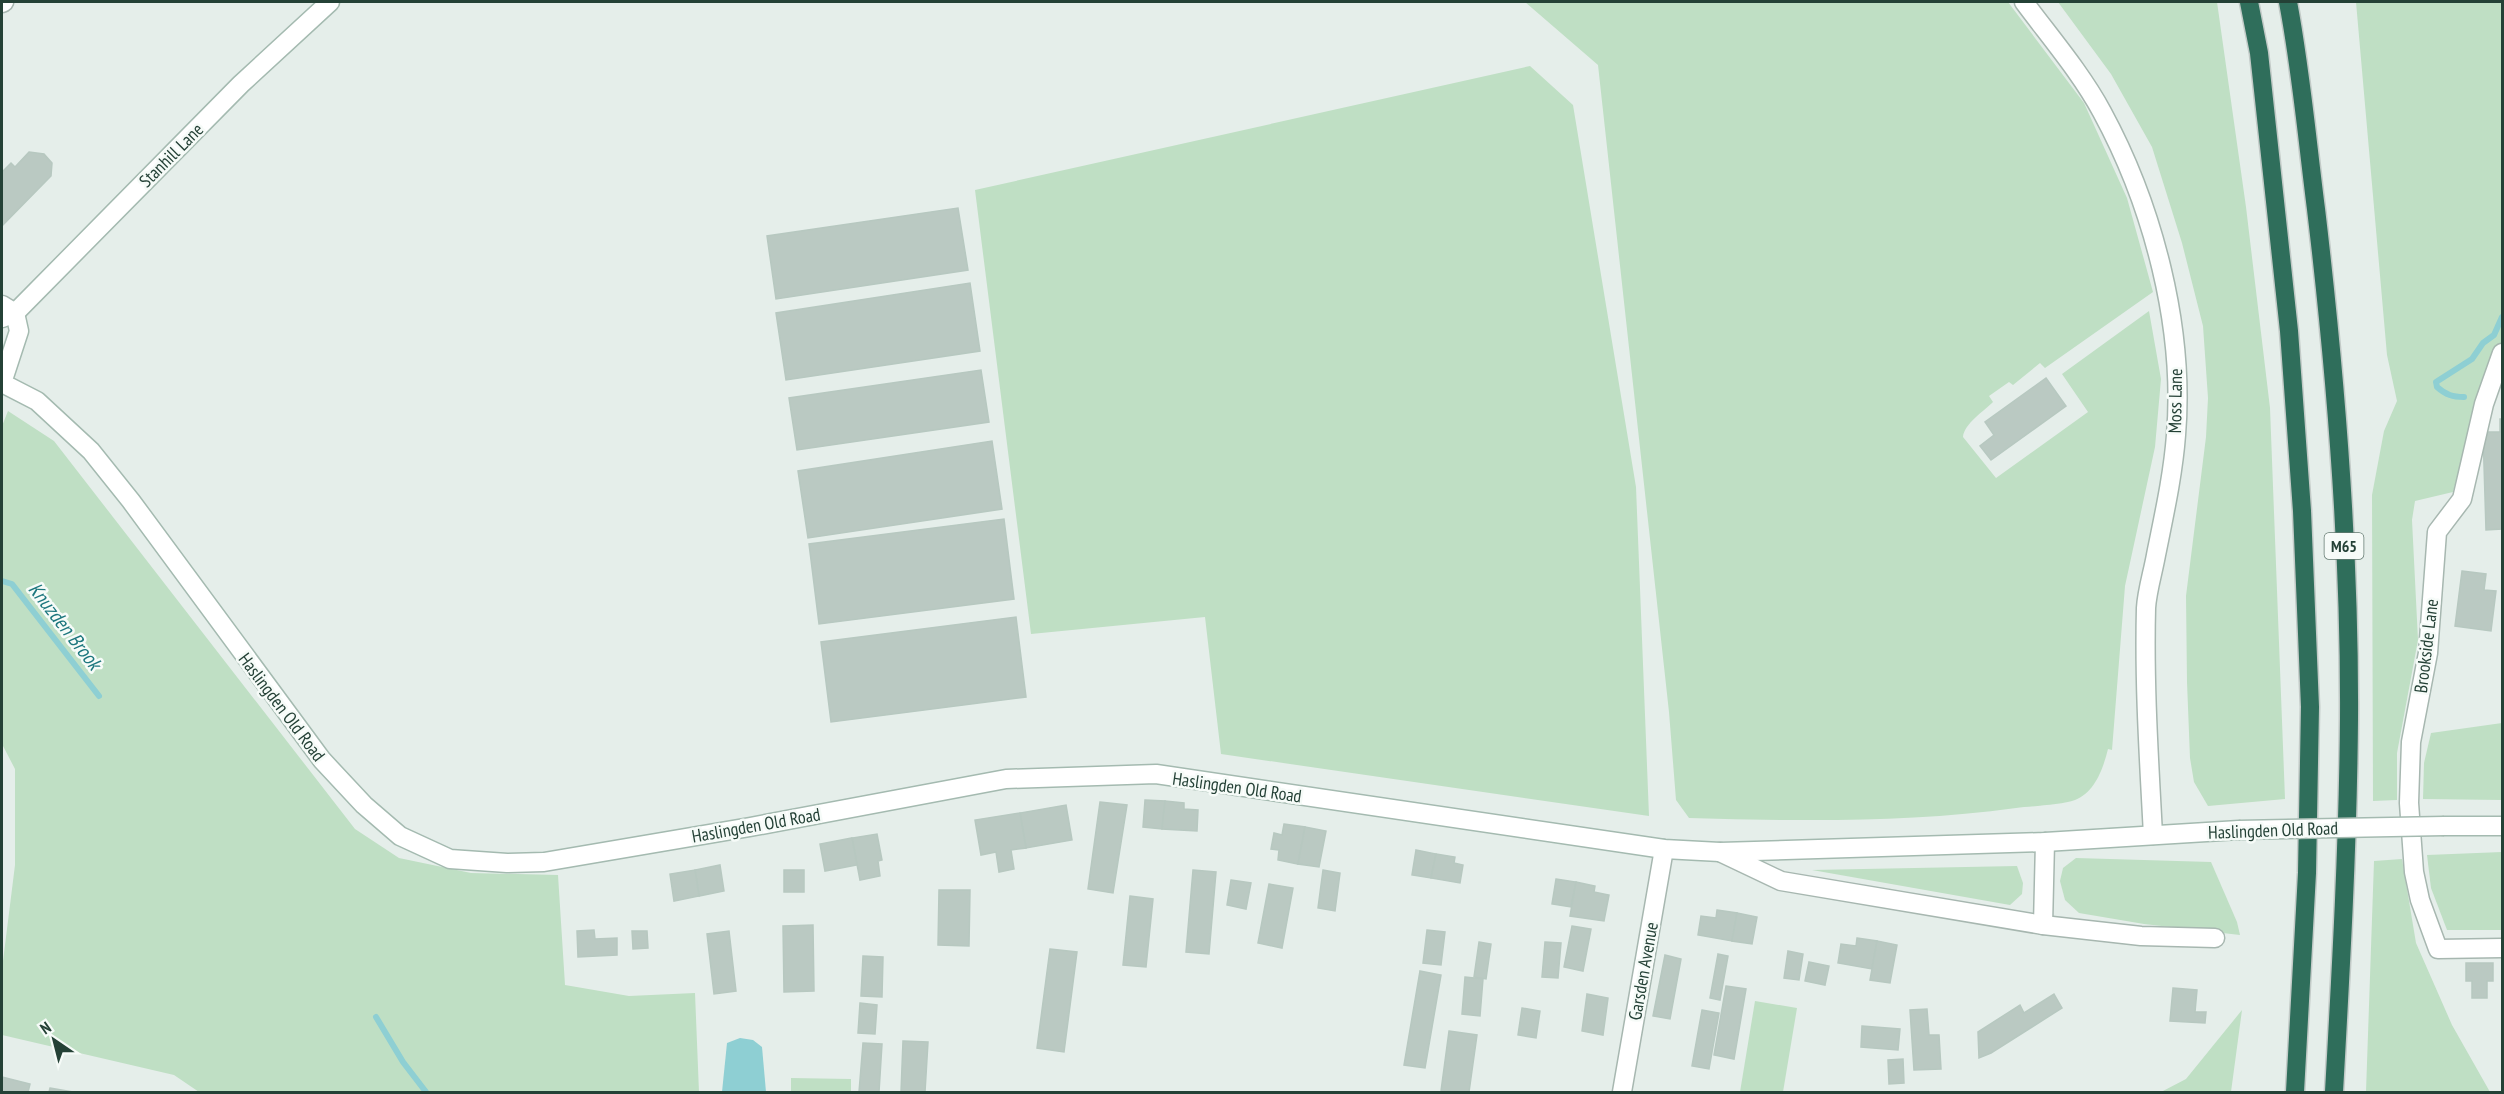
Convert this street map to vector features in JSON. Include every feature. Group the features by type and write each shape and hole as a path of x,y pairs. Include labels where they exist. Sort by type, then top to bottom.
{"highway":[{"name":"M65","path":"2249,2 2259,53 2289,331 2302,512 2310,707 2307,873 2295,1092"},
{"name":"M65","path":"2288,2 2297,49 2328,311 2344,522 2349,729 2344,930 2334,1092"}],"main road":[{"name":"Stanhill Lane","path":"2,383 19,331 6,312 330,2"},
{"name":"Moss Lane","path":"2024,2 2101,110 2128,163 2149,226 2166,294 2174,339 2178,379 2176,435 2169,490 2146,606 2153,835"},
{"name":"Brookside Lane","path":"2502,353 2484,404 2462,499 2437,532 2428,653 2411,742 2409,803 2414,872 2420,900 2438,949 2502,948"},
{"name":"Haslingden Old Road","path":"2,383 37,401 91,451 131,501 322,760 343,783 382,822 400,836 450,859 544,862 750,827 1006,779 1156,774 1664,849 1720,852 2045,842 2239,830 2502,826"},
{"path":"2043,925 2045,842"},
{"name":"Garsden Avenue","path":"1622,1092 1664,849"},
{"name":"Haslingden Old Road","path":"1720,852 1781,881 2043,925 2141,936 2215,938"}],"green space":[{"path":"1525,2 2008,2 2084,103 2127,198 2153,292 2045,368 2040,363 2013,385 2009,382 1989,396 1993,402 1967,427 1963,437 1996,478 2088,412 2062,374 2149,311 2161,379 2155,447 2125,586 2112,750 2108,749 2097,779 2082,796 2062,803 1975,813 1852,820 1689,818 1676,800 1669,712 1598,65"},
{"path":"2058,2 2217,2 2246,207 2270,408 2285,799 2208,806 2194,782 2190,758 2186,596 2206,437 2208,398 2203,326 2182,243 2152,147 2111,74"},
{"path":"2356,2 2502,2 2502,347 2484,377 2453,492 2415,501 2412,520 2418,640 2397,753 2397,800 2373,801 2372,495 2384,431 2397,401 2387,355"},
{"path":"1530,66 1573,105 1636,487 1649,816 1221,754 1205,617 1031,634 975,190"},
{"path":"8,411 54,441 355,829 399,858 471,873 558,875 565,985 629,996 695,993 699,1092 199,1092 174,1075 2,1035 2,969 15,865 15,769 2,744 2,426"},
{"path":"2502,723 2502,800 2423,799 2424,763 2431,733"},
{"path":"2502,852 2502,930 2447,930 2431,888 2427,855"},
{"path":"2076,858 2211,862 2237,922 2240,935 2144,924 2079,913 2065,900 2060,881 2063,868"},
{"path":"2402,859 2416,943 2452,1025 2490,1092 2366,1092 2374,861"},
{"path":"2017,866 2023,883 2022,894 2010,905 1812,870"},
{"path":"1755,1001 1797,1008 1783,1092 1740,1092"},
{"path":"2242,1010 2231,1092 2161,1092 2186,1079"},
{"path":"791,1078 851,1079 851,1092 791,1092"}],"water":[{"path":"740,1038 753,1040 762,1047 766,1092 722,1092 727,1043"}],"building":[{"path":"29,152 44,154 52,163 51,176 2,226 2,172 11,163 15,167"},
{"path":"958,208 968,270 776,299 767,236"},
{"path":"970,283 980,351 786,380 776,313"},
{"path":"981,370 989,422 797,450 789,398"},
{"path":"2046,378 2066,406 1991,460 1980,446 1994,435 1985,422"},
{"path":"2500,419 2502,419 2502,529 2486,530 2483,432 2500,432"},
{"path":"992,441 1002,509 808,538 798,471"},
{"path":"1004,519 1014,599 819,624 809,544"},
{"path":"2462,571 2486,574 2484,590 2496,591 2491,631 2455,626"},
{"path":"1016,617 1026,697 831,722 821,642"},
{"path":"1145,800 1165,801 1162,829 1143,827"},
{"path":"1165,801 1184,803 1184,809 1198,810 1197,831 1162,829"},
{"path":"1100,802 1127,805 1113,893 1088,889"},
{"path":"1066,805 1072,840 1026,848 1020,813"},
{"path":"1020,813 1026,848 1011,850 1014,869 999,872 996,852 981,855 975,820"},
{"path":"1284,824 1305,827 1298,864 1278,860 1279,850 1271,849 1274,833 1282,835"},
{"path":"1305,827 1326,831 1319,867 1298,864"},
{"path":"877,834 882,860 878,861 880,876 860,880 852,838"},
{"path":"852,838 857,865 825,871 820,844"},
{"path":"1416,850 1436,854 1431,878 1412,875"},
{"path":"1436,854 1455,857 1454,863 1463,865 1460,883 1431,878"},
{"path":"720,865 724,891 699,896 695,870"},
{"path":"695,870 699,896 674,901 670,874"},
{"path":"784,870 804,870 804,892 784,892"},
{"path":"1193,870 1216,872 1209,954 1186,952"},
{"path":"1323,870 1340,873 1335,911 1318,908"},
{"path":"1556,879 1576,882 1571,907 1552,904"},
{"path":"1231,880 1251,883 1246,909 1227,905"},
{"path":"1576,882 1595,886 1594,892 1609,895 1604,921 1570,916"},
{"path":"1269,884 1293,888 1282,948 1258,943"},
{"path":"939,890 970,890 969,946 938,945"},
{"path":"1130,896 1153,899 1146,967 1123,965"},
{"path":"1717,910 1737,913 1732,941 1698,935 1701,916 1716,918"},
{"path":"1737,913 1757,917 1752,944 1732,941"},
{"path":"813,925 814,991 784,992 783,926"},
{"path":"1572,926 1591,929 1583,971 1564,967"},
{"path":"594,930 595,939 617,938 617,955 578,957 577,931"},
{"path":"1427,930 1445,932 1441,965 1423,963"},
{"path":"632,931 647,931 648,948 633,949"},
{"path":"729,931 736,991 714,994 707,934"},
{"path":"1857,938 1877,941 1872,969 1838,963 1841,944 1856,946"},
{"path":"1877,941 1897,945 1890,983 1870,980"},
{"path":"1479,942 1491,944 1486,979 1474,977"},
{"path":"1545,942 1561,943 1558,978 1542,977"},
{"path":"1050,949 1077,952 1064,1052 1037,1048"},
{"path":"1788,951 1803,954 1799,980 1784,978"},
{"path":"1718,954 1728,956 1720,1000 1710,998"},
{"path":"1665,955 1681,959 1670,1019 1653,1016"},
{"path":"863,956 883,957 882,997 861,996"},
{"path":"1809,962 1829,966 1825,985 1805,981"},
{"path":"2466,963 2493,963 2493,981 2487,981 2487,998 2472,998 2472,981 2466,981"},
{"path":"1420,971 1441,975 1425,1068 1404,1065"},
{"path":"1465,977 1483,979 1480,1016 1462,1014"},
{"path":"1726,986 1746,989 1734,1059 1714,1055"},
{"path":"2173,988 2197,990 2195,1012 2206,1012 2205,1023 2170,1021"},
{"path":"1587,994 1608,998 1603,1035 1582,1031"},
{"path":"2054,994 2062,1008 1991,1053 1979,1058 1978,1032 2020,1005 2024,1013"},
{"path":"860,1003 877,1005 875,1034 858,1033"},
{"path":"1522,1008 1540,1011 1536,1038 1518,1035"},
{"path":"1927,1009 1929,1035 1939,1035 1941,1069 1914,1070 1910,1010"},
{"path":"1702,1010 1719,1013 1709,1069 1692,1066"},
{"path":"1862,1026 1900,1029 1898,1050 1861,1047"},
{"path":"1449,1031 1477,1035 1469,1092 1441,1091"},
{"path":"903,1041 928,1042 925,1092 901,1092"},
{"path":"863,1043 882,1044 879,1092 859,1092"},
{"path":"1903,1059 1904,1083 1889,1084 1888,1060"},
{"path":"2,1077 30,1084 28,1092 2,1092"},
{"path":"50,1088 73,1092 49,1092"}],"waterway":[{"path":"2464,397 2447,394 2437,387 2436,382 2472,359 2483,343 2494,335 2502,317"},
{"name":"Knuzden Brook","path":"2,581 12,584 99,696"},
{"name":"Knuzden Brook","path":"376,1017 403,1062 426,1092"}]}
